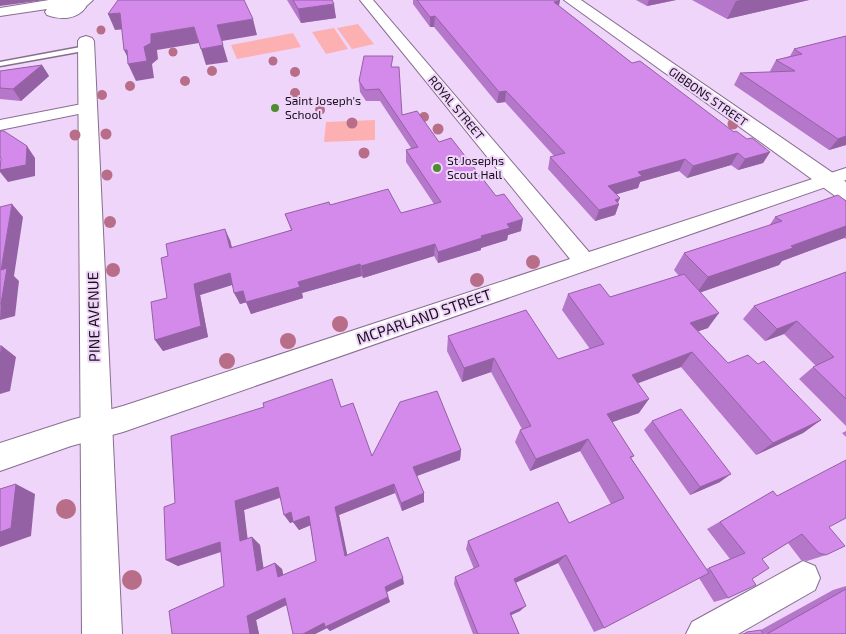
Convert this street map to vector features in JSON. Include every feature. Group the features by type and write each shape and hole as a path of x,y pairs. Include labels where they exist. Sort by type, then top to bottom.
{"street":[{"name":"ROYAL STREET","path":"366,0 585,262"},
{"name":"GIBBONS STREET","path":"571,0 836,177 846,194"},
{"path":"0,12 51,4 75,17"},
{"path":"0,16 75,17"},
{"name":"PINE AVENUE","path":"75,17 87,108 102,634"},
{"path":"0,125 87,108"},
{"name":"MCPARLAND STREET","path":"0,457 836,177"},
{"path":"704,634 802,578"}],"lane":[{"path":"0,64 75,17"}],"shaded area":[{"path":"358,24 374,44 352,49 337,28"},
{"path":"334,28 348,49 326,54 312,32"},
{"path":"293,33 301,47 237,59 231,45"},
{"path":"375,120 375,140 324,142 326,122"}],"building":[{"path":"118,0 244,0 253,19 217,25 223,45 201,49 194,27 151,34 151,43 144,47 147,61 128,64 127,50 124,50 120,13 108,14"},
{"path":"293,0 332,0 334,4 298,9"},
{"path":"417,0 558,0 554,2 632,63 640,61 734,132 736,131 747,139 752,138 770,152 745,159 738,153 693,166 685,159 638,172 642,176 608,186 620,198 615,200 619,204 599,210 550,157 565,153 506,91 499,92 435,16 430,17"},
{"path":"846,36 846,136 838,139 740,73 795,71 776,60 802,54 794,49"},
{"path":"364,56 393,56 391,67 399,67 402,115 417,111 439,142 451,138 496,196 504,194 523,219 507,224 510,228 481,236 482,238 438,252 435,244 298,282 300,287 246,302 243,291 234,293 230,273 194,284 201,326 155,340 151,302 167,298 161,258 168,256 166,244 225,229 230,248 292,230 285,214 329,202 330,205 388,189 401,213 441,202 406,150 418,147 379,89 365,90 359,81"},
{"path":"42,65 13,89 0,88 0,71"},
{"path":"0,131 4,131 27,146 26,165 0,170"},
{"path":"838,195 846,201 846,226 791,246 793,248 708,277 684,253 782,221 775,217"},
{"path":"12,204 1,270 7,268 0,304 0,207"},
{"path":"846,272 846,399 813,367 834,357 797,321 777,329 754,306"},
{"path":"684,274 719,313 690,323 728,363 748,355 758,364 764,361 821,420 773,443 692,352 632,375 649,399 607,414 634,456 630,457 709,573 604,628 566,555 514,579 526,606 510,613 519,634 478,634 455,577 479,566 468,541 558,502 569,523 624,498 588,439 536,459 520,430 531,426 494,358 464,368 448,336 526,310 558,359 604,344 568,294 600,284 610,297"},
{"path":"332,379 341,407 353,403 372,456 400,402 437,391 461,450 413,467 424,493 401,503 394,484 335,507 345,556 388,537 403,578 385,587 388,597 325,627 324,623 303,634 293,634 285,598 247,616 250,634 172,634 169,611 224,586 220,542 166,560 164,507 175,503 171,436 264,407 263,403","holes":["278,487 284,515 291,512 293,522 309,516 316,561 278,577 275,563 257,571 252,537 240,541 235,501"]},
{"path":"681,409 731,474 700,487 652,421"},
{"path":"846,460 846,518 829,527 845,546 826,555 819,553 802,534 762,559 769,568 752,579 756,585 728,598 709,568 745,553 720,522 773,491 777,496"},
{"path":"16,484 11,528 0,532 0,489"},
{"path":"846,589 846,634 767,634"},
{"path":"761,630 763,634 744,634 747,632"}],"place":[{"name":"Saint Joseph's School","path":"275,108"},
{"name":"St Josephs Scout Hall","path":"437,168"}]}
